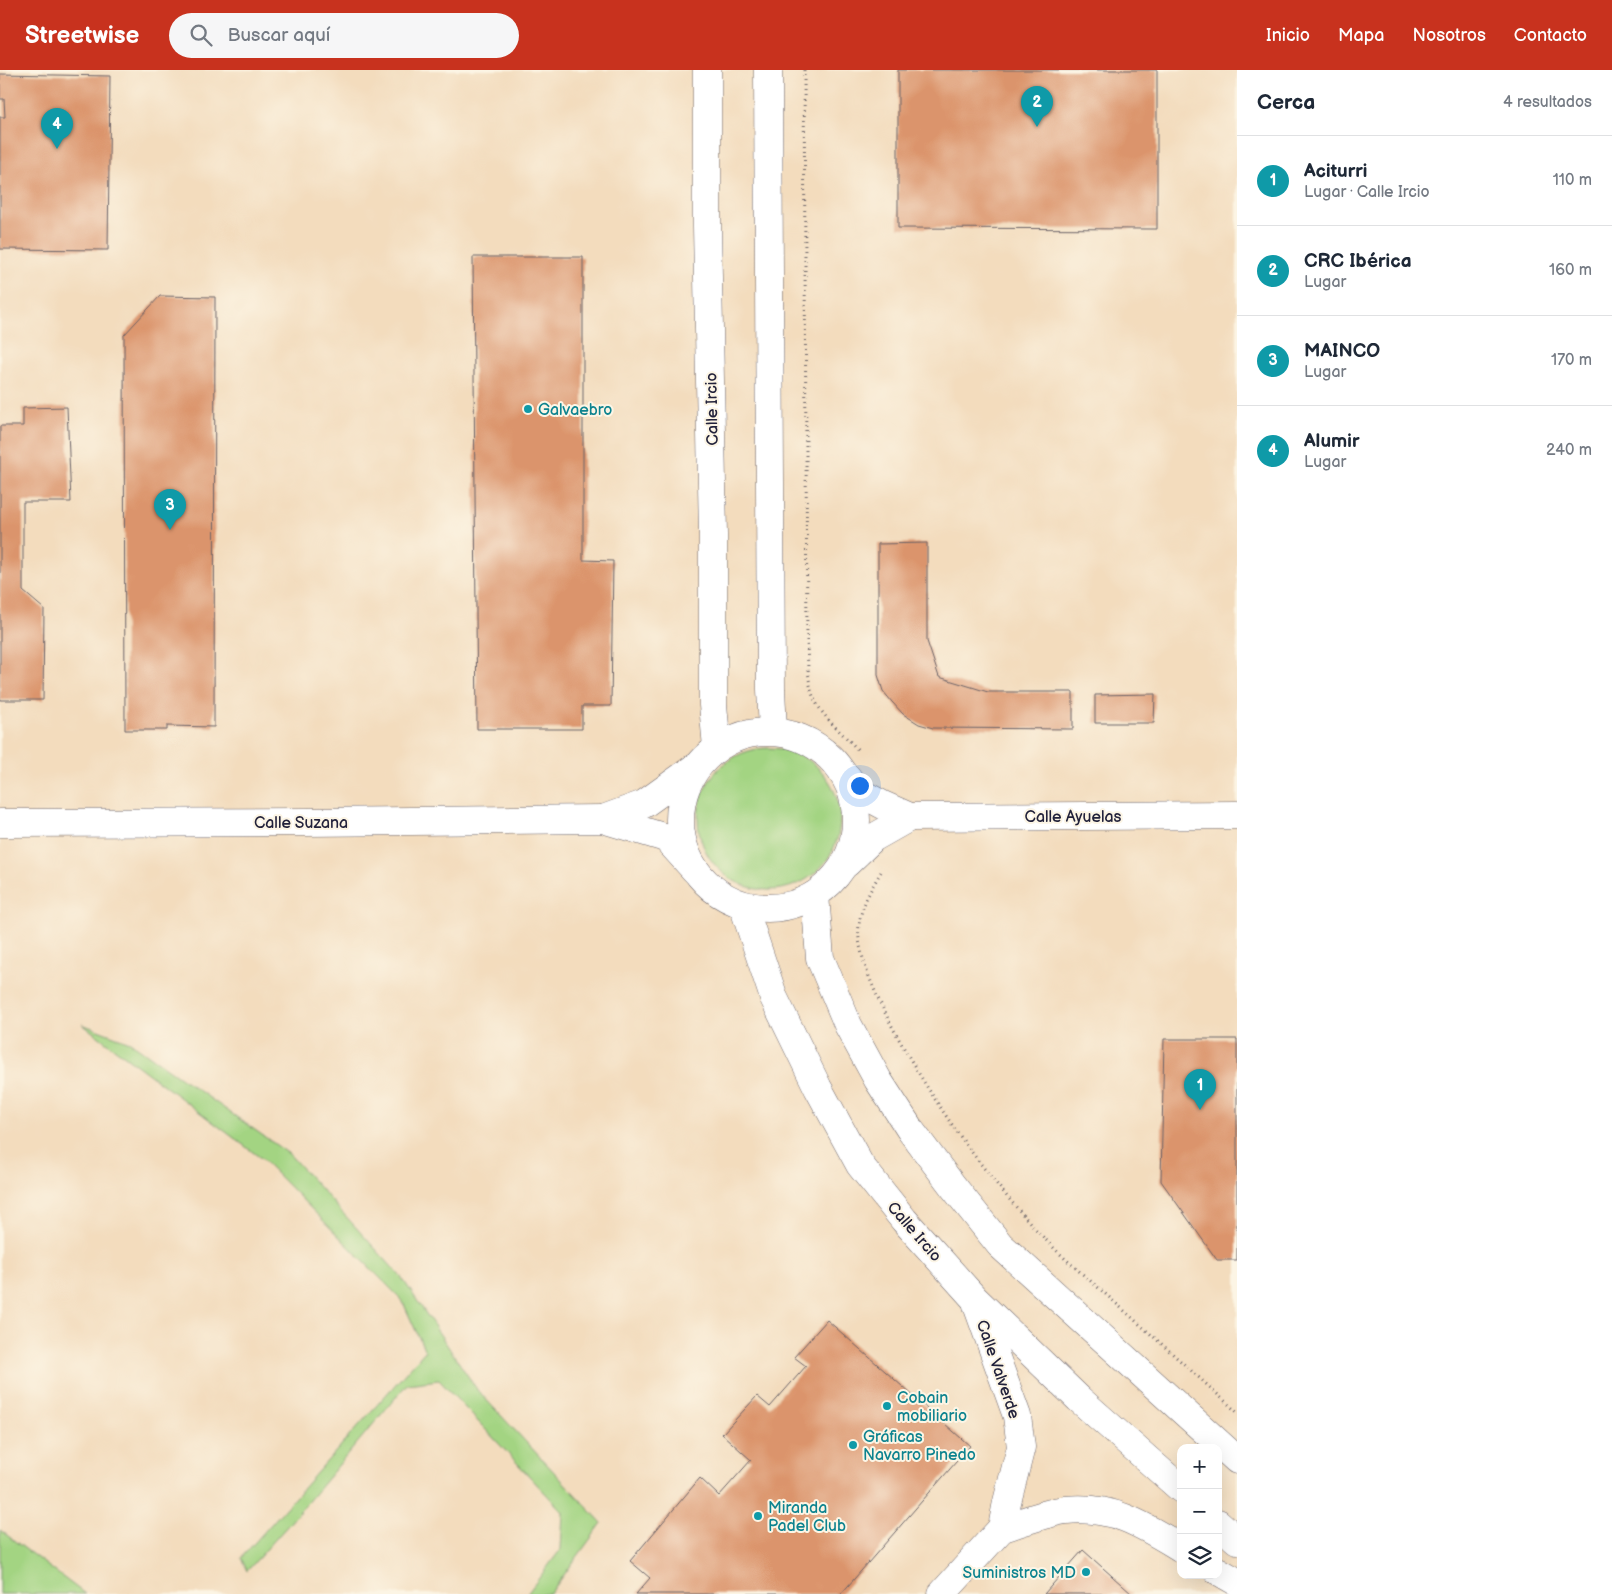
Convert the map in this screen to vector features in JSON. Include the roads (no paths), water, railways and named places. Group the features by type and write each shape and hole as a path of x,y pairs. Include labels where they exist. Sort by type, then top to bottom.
{"street":[{"name":"Calle Ircio","path":"707,70 713,535 713,705 708,755"},
{"path":"768,70 771,690 773,731"},
{"path":"773,731 799,736 823,750 841,769 851,788 856,808 856,829 852,850 842,869 830,884 815,896 792,905 768,908 743,905 716,891 695,870 682,844 679,815 685,788 708,755 743,734 773,731"},
{"name":"Calle Suzana","path":"603,819 644,804 708,755"},
{"name":"Calle Ayuelas","path":"841,769 857,791 910,817 1237,815"},
{"name":"Calle Ayuelas","path":"842,869 873,838 910,817"},
{"name":"Calle Suzana","path":"0,823 603,819 666,838 695,870"},
{"path":"815,896 820,958 848,1025 878,1080 911,1131 940,1170 1000,1245 1237,1460"},
{"name":"Calle Ircio","path":"743,905 774,998 818,1088 860,1165 904,1220 975,1299 1079,1399 1180,1489"},
{"name":"Calle Valverde","path":"975,1299 1017,1416 1021,1447 1002,1528"},
{"path":"942,1594 1002,1528 1064,1510 1093,1509 1124,1516 1177,1546"},
{"path":"1222,1527 1237,1540"},
{"path":"1222,1573 1237,1582"}],"place":[{"name":"CRC Ibérica","path":"1037,127"},
{"name":"Alumir","path":"57,149"},
{"name":"Galvaebro","path":"528,409"},
{"name":"MAINCO","path":"170,530"},
{"name":"Aciturri","path":"1200,1110"},
{"name":"Cobain mobiliario","path":"887,1406"},
{"name":"Gráficas Navarro Pinedo","path":"853,1445"},
{"name":"Miranda Padel Club","path":"758,1516"},
{"name":"Suministros MD","path":"1086,1572"}]}
